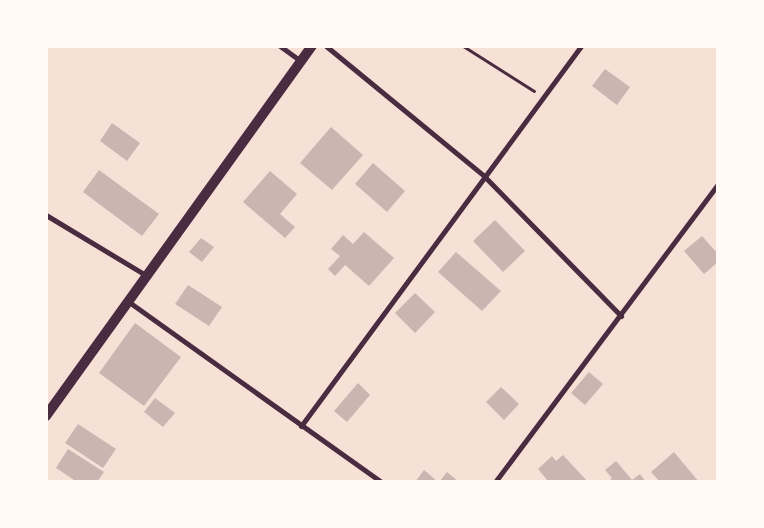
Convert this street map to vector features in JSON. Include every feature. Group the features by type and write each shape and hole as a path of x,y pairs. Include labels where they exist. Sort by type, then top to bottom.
{"main road":[{"path":"46,416 312,46"}],"street":[{"path":"280,46 302,62"},
{"path":"326,46 484,176 621,316"},
{"path":"302,426 581,46"},
{"path":"495,482 718,184"},
{"path":"46,215 148,276"},
{"path":"129,302 380,482"}],"path":[{"path":"463,46 543,97"}],"building":[{"path":"605,69 630,87 617,105 592,86"},
{"path":"112,123 140,143 127,161 100,141"},
{"path":"331,127 363,155 332,190 300,163"},
{"path":"373,163 405,191 387,212 355,184"},
{"path":"99,170 159,214 142,236 83,192"},
{"path":"270,171 297,194 280,214 295,227 285,238 243,202"},
{"path":"495,220 525,251 503,272 473,241"},
{"path":"364,232 394,258 369,286 345,265 335,276 328,269 340,256 331,249 343,235 353,244"},
{"path":"702,236 718,254 718,262 704,274 684,251"},
{"path":"201,238 214,247 202,262 189,252"},
{"path":"456,252 501,291 482,311 438,272"},
{"path":"188,285 222,307 209,326 175,304"},
{"path":"415,293 435,312 415,333 395,313"},
{"path":"135,323 181,357 144,406 99,373"},
{"path":"589,372 603,384 585,405 571,393"},
{"path":"358,383 370,395 347,422 334,411"},
{"path":"501,387 519,404 504,420 486,402"},
{"path":"155,398 175,413 163,427 144,412"},
{"path":"78,424 116,449 103,468 65,443"},
{"path":"68,449 104,472 97,482 77,482 56,468"},
{"path":"674,452 699,482 660,482 651,472"},
{"path":"563,455 588,482 549,482 538,469 552,456 556,461"},
{"path":"616,461 632,480 640,474 646,482 608,482 612,478 605,470"},
{"path":"424,470 438,482 415,482"},
{"path":"447,472 459,482 439,482"}]}
